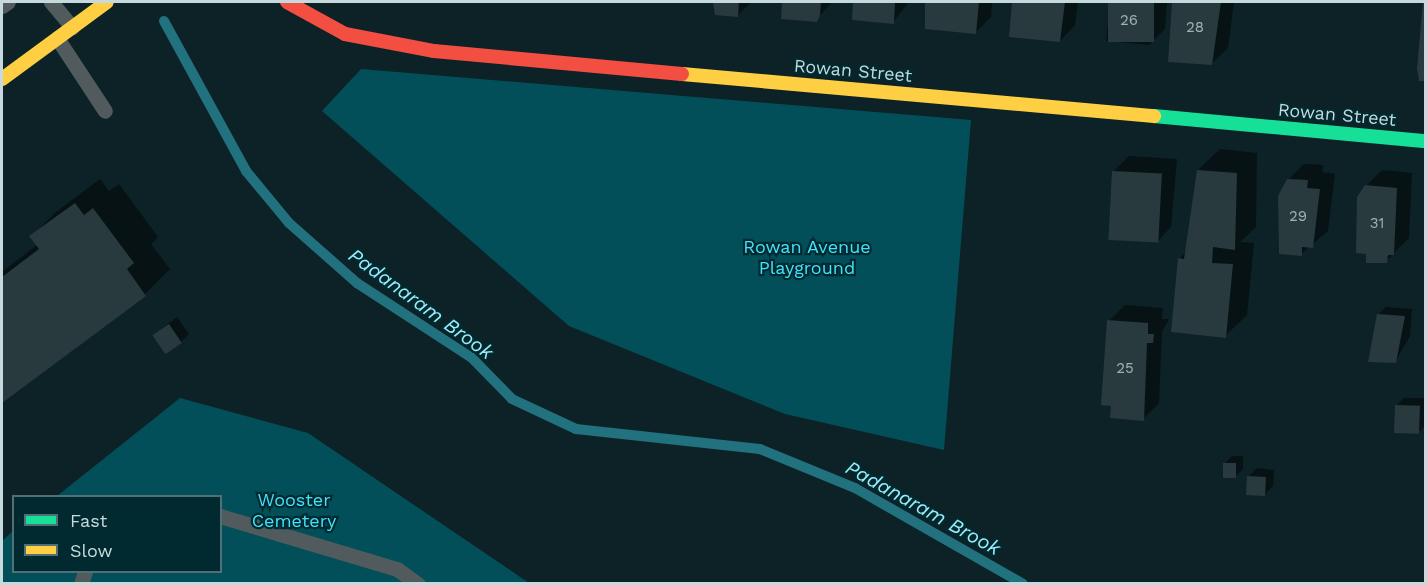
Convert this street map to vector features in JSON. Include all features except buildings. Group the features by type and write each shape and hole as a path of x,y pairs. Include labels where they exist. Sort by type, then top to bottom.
{"street":[{"path":"2,79 107,2"},
{"name":"Rowan Street","path":"286,2 345,34 434,51 1425,141"}],"lane":[{"path":"2,6 8,2"},
{"path":"51,2 72,27"},
{"path":"57,38 105,111"},
{"path":"222,517 397,569 418,584"}],"green space":[{"name":"Rowan Avenue Playground","path":"361,69 971,120 944,450 785,414 569,326 322,111"},
{"name":"Wooster Cemetery","path":"180,398 308,433 529,583 2,583 2,541 12,532 12,573 222,573 222,495 58,495"}],"waterway":[{"name":"Padanaram Brook","path":"164,21 246,171 289,223 357,283 472,358 512,399 576,429 760,449 855,488 1023,584"}],"traffic: fast":[{"path":"1154,116 1426,141"}],"traffic: slow":[{"path":"2,79 107,2"},
{"path":"682,74 1154,116"}],"traffic: jam":[{"path":"287,2 345,34 434,51 682,74"}]}
